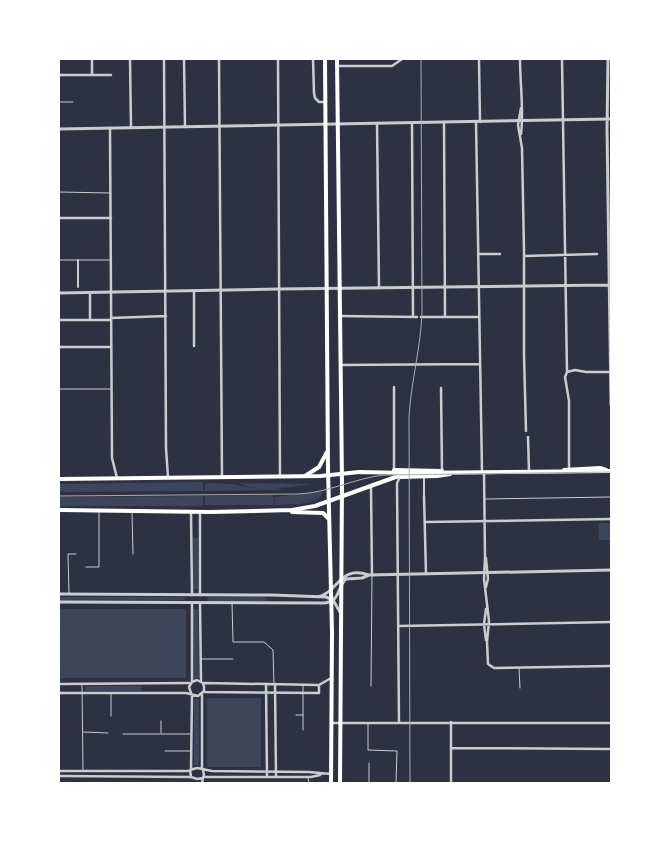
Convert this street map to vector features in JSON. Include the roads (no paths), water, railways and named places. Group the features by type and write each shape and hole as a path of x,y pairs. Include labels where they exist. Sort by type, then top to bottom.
{"main road":[{"path":"325,59 328,475 332,600 331,783"},
{"path":"337,59 342,473 340,783"},
{"path":"305,476 319,467 325,458 328,447"},
{"path":"547,472 600,468 611,471"},
{"path":"59,479 305,476 394,470 455,473"},
{"path":"384,471 406,473 611,471"},
{"path":"282,511 305,508 329,501 406,473"},
{"path":"392,478 442,476 455,473"},
{"path":"59,510 282,511 323,514 330,519"}],"street":[{"path":"92,59 92,75"},
{"path":"130,59 131,127"},
{"path":"164,59 166,448 168,478"},
{"path":"184,59 185,127"},
{"path":"219,59 222,477"},
{"path":"278,59 280,476"},
{"path":"313,59 315,98 320,102 326,102"},
{"path":"337,66 392,66 402,59"},
{"path":"479,59 478,317 485,499 486,607 484,624 487,642"},
{"path":"520,59 526,431"},
{"path":"562,59 567,372 564,377 569,401 569,469"},
{"path":"608,59 606,119 610,256 611,405"},
{"path":"59,75 111,74"},
{"path":"59,129 611,119"},
{"path":"444,122 445,316"},
{"path":"377,123 379,288"},
{"path":"412,123 413,317"},
{"path":"110,128 112,458 117,478"},
{"path":"59,218 111,218"},
{"path":"478,254 500,254"},
{"path":"524,256 597,254"},
{"path":"78,260 78,288"},
{"path":"59,293 609,285"},
{"path":"194,291 194,346"},
{"path":"90,293 90,320"},
{"path":"59,320 166,316"},
{"path":"339,316 478,317"},
{"path":"59,347 111,347"},
{"path":"340,365 479,364"},
{"path":"567,372 575,370 610,372"},
{"path":"394,387 394,470"},
{"path":"441,388 442,471"},
{"path":"528,437 529,472"},
{"path":"399,723 397,482 400,477"},
{"path":"424,477 426,574"},
{"path":"370,575 371,485"},
{"path":"191,511 192,603 191,682 189,689 192,694 192,779"},
{"path":"200,512 200,603 203,692 201,706 202,783"},
{"path":"425,522 611,519"},
{"path":"318,597 326,594 341,578 350,574 611,570"},
{"path":"59,602 324,603 337,596 341,586 348,579 362,578 370,575"},
{"path":"59,594 318,597 332,600 341,615"},
{"path":"268,595 268,602"},
{"path":"486,607 489,624 487,642 487,662 489,666 494,668 611,666"},
{"path":"398,626 611,622"},
{"path":"59,684 186,684 196,680 227,684 319,685 331,678"},
{"path":"227,684 227,693"},
{"path":"266,684 267,777"},
{"path":"274,684 276,777"},
{"path":"59,693 192,694 198,696 203,692 319,693 319,685"},
{"path":"451,722 451,783"},
{"path":"331,723 611,723"},
{"path":"451,748 611,749"},
{"path":"59,771 202,770 331,774"},
{"path":"117,771 117,777"},
{"path":"139,771 139,777"},
{"path":"260,771 260,777"},
{"path":"308,772 308,777"},
{"path":"59,776 197,779 308,777 321,774"}],"lane":[{"path":"59,102 73,102"},
{"path":"59,192 110,193"},
{"path":"59,260 111,260"},
{"path":"59,389 112,389"},
{"path":"485,499 611,497"},
{"path":"86,567 99,567 99,510"},
{"path":"132,510 133,554"},
{"path":"69,595 68,554 76,554"},
{"path":"370,575 371,686"},
{"path":"232,603 232,642 264,642 273,650 274,684"},
{"path":"201,659 233,659"},
{"path":"519,668 520,688"},
{"path":"82,684 83,771"},
{"path":"303,684 304,730"},
{"path":"111,693 111,716"},
{"path":"296,715 303,715"},
{"path":"160,721 161,734"},
{"path":"368,723 368,750 397,751 396,783"},
{"path":"82,732 108,733"},
{"path":"123,734 192,734"},
{"path":"165,751 192,751"},
{"path":"369,764 370,783"},
{"path":"308,777 308,783"}],"tram line":[{"path":"59,496 298,494 320,491 384,475 611,472"}],"railway":[{"path":"410,783 409,417 422,312 421,59"}]}
